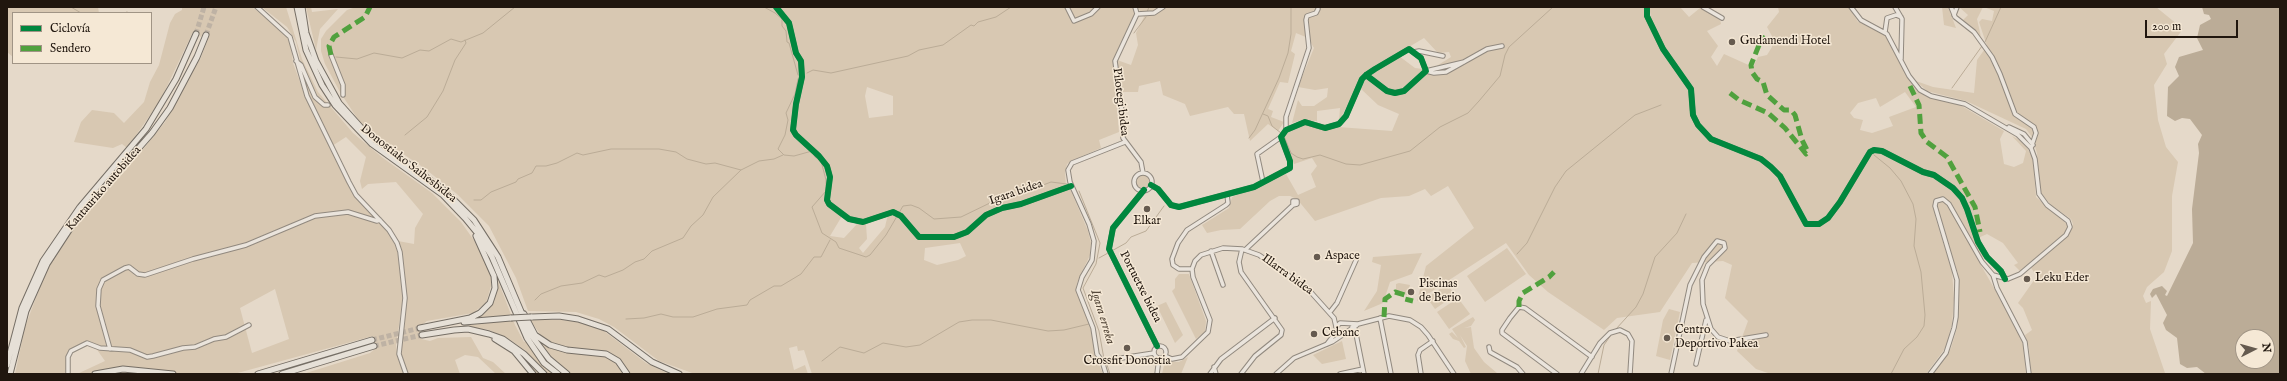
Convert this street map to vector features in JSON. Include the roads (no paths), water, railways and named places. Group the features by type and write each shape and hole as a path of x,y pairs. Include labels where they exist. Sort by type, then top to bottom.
{"highway":[{"name":"Donostiako Saihesbidea","path":"297,7 302,34 311,62 327,93 343,115 372,144 443,195 474,229 492,257 530,344 544,363 558,374"},
{"name":"Donostiako Saihesbidea","path":"302,7 306,33 316,61 339,103 365,132 445,191 464,209 489,242 512,290 524,322 535,342 549,359 567,374"},
{"name":"Kantauriko autobidea","path":"7,365 22,308 43,261 80,207 146,130 176,79 196,34"},
{"name":"Kantauriko autobidea","path":"10,374 26,311 47,264 75,221 152,133 170,108 194,64 206,35"},
{"path":"441,325 476,316 487,308 493,298 495,284 492,269 474,229"},
{"path":"512,290 535,335 543,341 562,349 606,354 618,362 627,374"},
{"path":"420,328 511,318 559,316 578,319 608,329 652,362 679,374"},
{"path":"422,335 454,330 478,331 503,340 524,354 544,374"},
{"path":"478,331 514,351 533,374"},
{"path":"258,374 372,340"},
{"path":"282,374 374,346"},
{"path":"95,374 123,369 173,374"}],"street":[{"path":"256,7 288,33 314,112 349,182 356,195 392,233 400,252 405,298 399,350 400,360 406,374"},
{"name":"Igara bidea","path":"776,7 789,24 796,53 801,61 802,77 796,104 793,130 796,135 819,156 827,166 830,177 827,200 829,204 849,219 858,222 874,219 888,212 897,213 919,237 954,237 967,232 986,216 1002,208 1021,204 1071,186"},
{"path":"1067,7 1072,20 1076,21 1091,14 1098,7"},
{"path":"1135,7 1137,14 1154,13 1163,7"},
{"path":"1647,7 1650,22 1663,50 1691,89 1693,111 1698,125 1711,139 1761,159 1771,167 1780,176 1806,224 1819,224 1828,218 1840,202 1870,152 1874,150 1882,151 1934,175 1953,188 1962,198 1981,248 2005,279"},
{"path":"1704,7 1722,18"},
{"path":"1851,7 1861,20 1885,32 1915,84 1925,94 1960,102 2018,135 2032,146"},
{"path":"1895,7 1901,17 1903,28 1901,60"},
{"path":"1951,7 1954,17 1974,32 1992,57 2015,114 2032,124 2035,130 2032,146 2039,194 2047,206 2068,220 2070,227 2066,235 2020,274 2005,279 1993,275"},
{"path":"1954,17 1954,11 1957,7"},
{"path":"1286,130 1286,116 1309,48 1306,20 1307,16 1316,12 1318,9"},
{"name":"Pilotegi bidea","path":"1137,14 1114,61 1125,142 1141,162 1143,173"},
{"path":"1885,32 1887,18 1896,15 1901,17"},
{"path":"1426,71 1434,73 1446,72 1487,49 1502,46"},
{"path":"1263,182 1257,154 1281,137 1286,130 1305,122 1321,128 1339,124 1344,120 1362,79 1366,75 1406,50 1414,52 1422,58 1426,71"},
{"path":"1414,52 1420,51 1443,56"},
{"path":"331,55 342,85 343,95"},
{"path":"296,61 301,65 315,97 324,105 328,105"},
{"path":"1366,75 1387,91 1395,93 1404,91 1426,71"},
{"path":"1151,185 1158,189 1168,202 1174,206 1227,195 1263,182 1290,168 1290,161 1281,137"},
{"path":"1106,374 1104,361 1097,354 1093,328 1078,290 1082,277 1092,260 1094,250 1092,232 1071,186 1068,175 1072,163 1125,142"},
{"path":"1136,198 1137,188 1134,178 1143,173 1151,178 1151,185"},
{"path":"1137,188 1144,190 1151,185"},
{"name":"Portuetxe bidea","path":"1144,190 1113,228 1109,249 1157,346"},
{"path":"1159,358 1165,356 1172,359 1182,357 1206,335 1210,329 1210,320 1193,277 1192,269 1179,269 1173,265 1172,259 1178,243 1187,230 1226,205 1228,202 1227,195"},
{"path":"1930,374 1946,353 1950,344 1954,328 1956,304 1956,274 1935,206 1936,201 1943,199 1949,204 1982,262 1993,275 1997,288 2025,342 2028,374"},
{"path":"1241,374 1255,356 1281,335 1282,328 1241,272 1239,262 1244,250 1293,204"},
{"path":"110,349 99,310 99,290 103,280 125,268 129,267 138,274 145,275 193,259 246,245 314,216 348,212 376,221 380,220"},
{"path":"1671,374 1690,286 1704,256 1714,243 1719,241 1724,243 1725,248 1710,262 1703,276 1702,299 1706,320 1714,333 1724,340 1737,341 1766,334"},
{"name":"Illarra bidea","path":"1192,269 1197,258 1211,251 1229,248 1244,250 1263,257 1294,278 1330,312 1334,318 1343,324"},
{"path":"1211,251 1223,285"},
{"path":"1330,312 1337,303 1357,258"},
{"path":"1557,374 1502,333 1502,330 1519,307 1522,307 1592,357"},
{"path":"1327,344 1336,329 1343,324 1358,324 1380,318 1395,316 1410,320 1421,327 1454,374"},
{"path":"1210,374 1221,359 1275,318"},
{"name":"Illarra bidea","path":"1334,318 1336,329"},
{"path":"1380,318 1391,374"},
{"path":"1696,364 1706,320"},
{"path":"1343,324 1345,332"},
{"path":"1276,374 1294,358 1336,340 1358,324"},
{"path":"68,374 68,357 71,351 88,343 110,349 130,350 137,354 153,356 183,348 195,347 214,339 226,337 249,325"},
{"path":"1349,325 1353,328 1355,334 1364,374"},
{"path":"1336,329 1355,334"},
{"path":"1581,374 1600,343 1615,330 1623,331 1630,336 1632,341 1630,374"},
{"path":"1422,374 1418,355 1420,350 1432,341"},
{"path":"1154,353 1157,346 1165,348 1165,356"},
{"path":"1489,347 1490,352 1517,367 1523,374"},
{"path":"1104,361 1154,353"},
{"path":"1154,353 1159,358"},
{"path":"1157,374 1159,358"},
{"path":"1214,367 1216,374"},
{"path":"1340,374 1363,369"}],"waterway":[{"path":"71,7 79,12"},
{"path":"336,57 357,59 374,53 402,58 420,50 429,51 451,39 461,42 483,33 515,7"},
{"path":"764,7 782,19 782,26 786,31 787,42 789,43 798,75"},
{"path":"807,73 813,70 831,73 908,56 919,50 943,45 971,25 974,26 978,22 996,17 1011,7"},
{"path":"1147,12 1149,7"},
{"name":"Igara erreka","path":"1249,138 1255,130 1279,78 1288,53 1291,34 1291,7"},
{"path":"1284,136 1291,153 1303,159 1320,155 1346,164 1360,165 1410,151 1440,127 1468,113 1500,76 1505,55 1509,47 1553,7"},
{"path":"1985,42 2001,7"},
{"path":"1134,33 1146,17"},
{"path":"405,135 427,117 443,91 455,60 466,43 465,40"},
{"path":"1952,88 1982,46"},
{"path":"798,79 795,94 786,113 788,120 785,135 778,149 784,155 794,156 812,151 815,157 821,161 826,180 826,191 812,207 822,233 836,242 839,248 866,257 870,255 886,235 903,206 911,205 919,208 934,219 961,217 994,201 1022,193 1051,182 1067,184"},
{"path":"1517,254 1527,243 1555,187 1566,171 1635,115 1661,105"},
{"path":"1263,114 1268,116 1272,126 1281,133"},
{"path":"474,200 481,200 491,192 516,182 518,179 532,173 536,166 546,166 557,163 577,153 583,155 611,149 659,149 676,152 687,159 706,164 715,163 741,170 759,161 774,159 783,155"},
{"path":"1874,155 1890,168 1901,181 1913,204 1916,219 1914,246 1921,272 1925,315 1924,326 1917,337 1904,349 1891,374"},
{"path":"535,300 541,294 561,286 582,283 599,275 605,277 623,270 635,262 644,259 652,251 683,238 691,226 703,215 713,197 741,170"},
{"name":"Igara erreka","path":"1079,191 1100,243 1096,264 1083,288 1099,331 1104,359"},
{"name":"Igara erreka","path":"1099,258 1126,243 1131,237 1146,231 1164,206"},
{"path":"1616,329 1636,307 1643,294 1655,257 1677,233 1686,214"},
{"path":"626,319 644,318 661,314 673,317 693,317 717,309 747,305 750,300 774,286 781,286 801,274 814,257 821,257 830,240"},
{"path":"822,361 840,347 864,353 883,343 906,347 920,345 959,322 972,320 991,320 1048,331 1064,330 1089,324"},
{"path":"1598,374 1604,345 1611,335"},
{"name":"Igara erreka","path":"1106,362 1110,374"}],"tunnel":[{"path":"196,34 204,7"},
{"path":"206,35 216,7"},
{"path":"372,340 420,328"},
{"path":"374,346 422,335"}],"place":[{"name":"Gudamendi Hotel","path":"1732,42"},
{"name":"Elkar","path":"1147,209"},
{"name":"Aspace","path":"1317,257"},
{"name":"Leku Eder","path":"2027,279"},
{"name":"Piscinas de Berio","path":"1411,292"},
{"name":"Cebanc","path":"1314,334"},
{"name":"Centro Deportivo Pakea","path":"1667,338"},
{"name":"Crossfit Donostia","path":"1127,348"}]}
